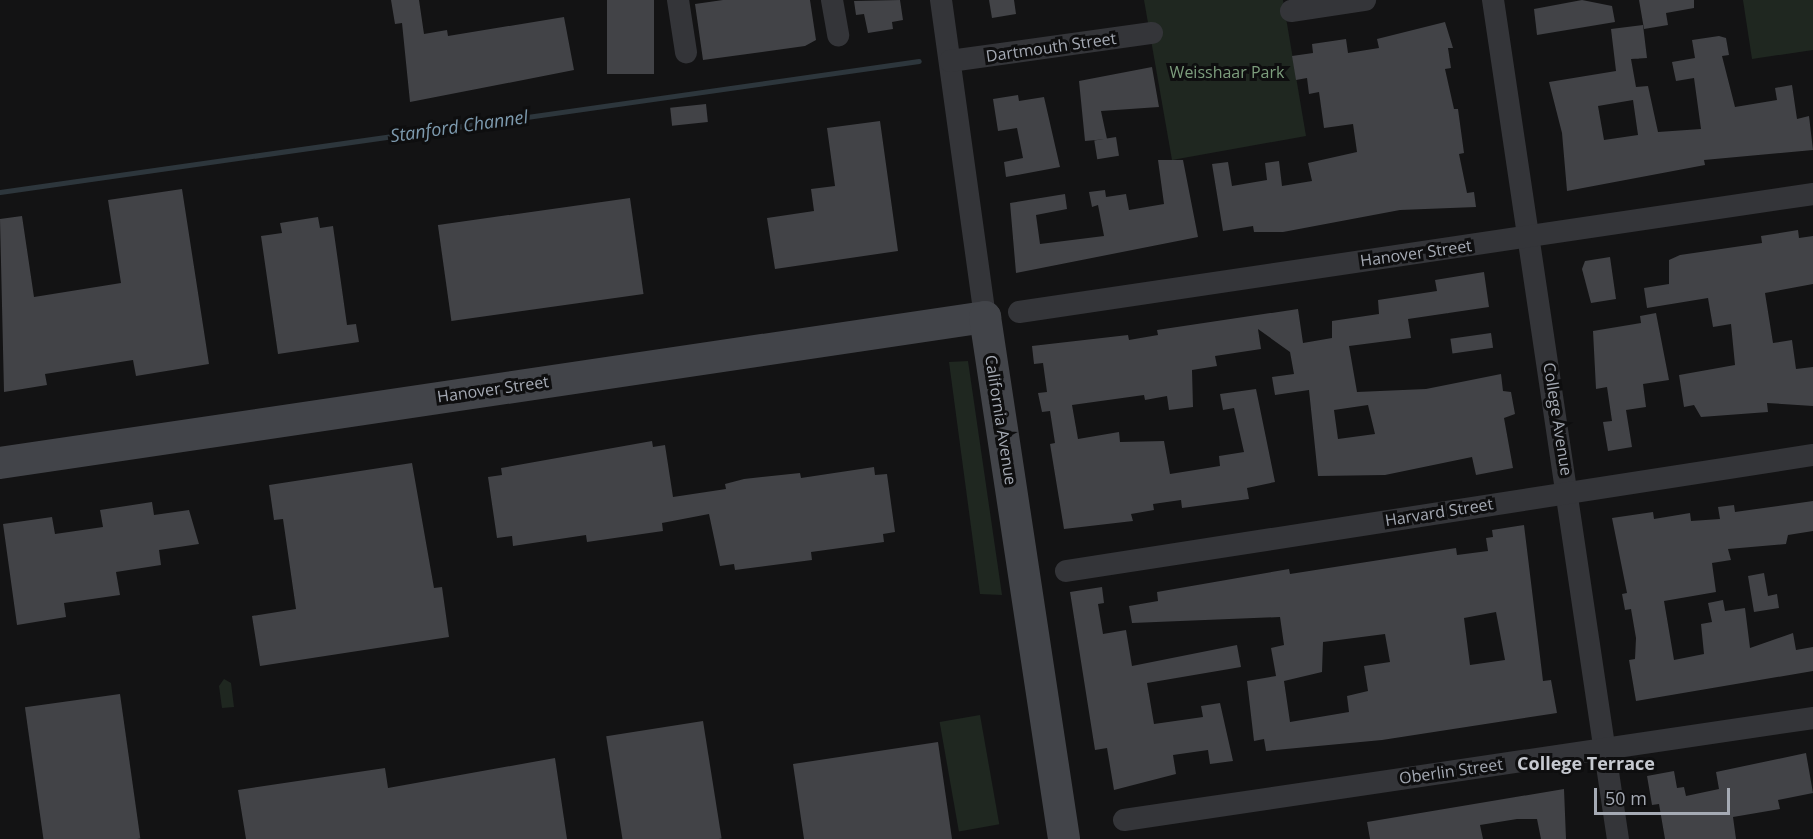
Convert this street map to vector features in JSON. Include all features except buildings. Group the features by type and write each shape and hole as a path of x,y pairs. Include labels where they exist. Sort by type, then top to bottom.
{"street":[{"path":"678,0 686,52"},
{"path":"832,0 838,36"},
{"name":"California Avenue","path":"941,0 1064,839"},
{"path":"1291,11 1365,0"},
{"name":"College Avenue","path":"1494,0 1569,491 1618,839"},
{"name":"Dartmouth Street","path":"950,61 1152,33"},
{"name":"Hanover Street","path":"1019,312 1813,194"},
{"name":"Hanover Street","path":"0,463 986,317"},
{"name":"Harvard Street","path":"1066,571 1569,491 1813,455"},
{"name":"Oberlin Street","path":"1124,820 1813,718"}],"green space":[{"name":"Weisshaar Park","path":"1144,0 1283,0 1306,136 1172,160"},
{"path":"1743,0 1813,0 1813,50 1752,59"},
{"path":"968,361 1002,595 980,594 949,362"},
{"path":"224,679 231,683 234,707 222,708 219,686"},
{"path":"980,715 999,824 959,831 940,722"}],"waterway":[{"name":"Stanford Channel","path":"0,192 919,61"}],"district":[{"name":"College Terrace","path":"1586,763"}]}
